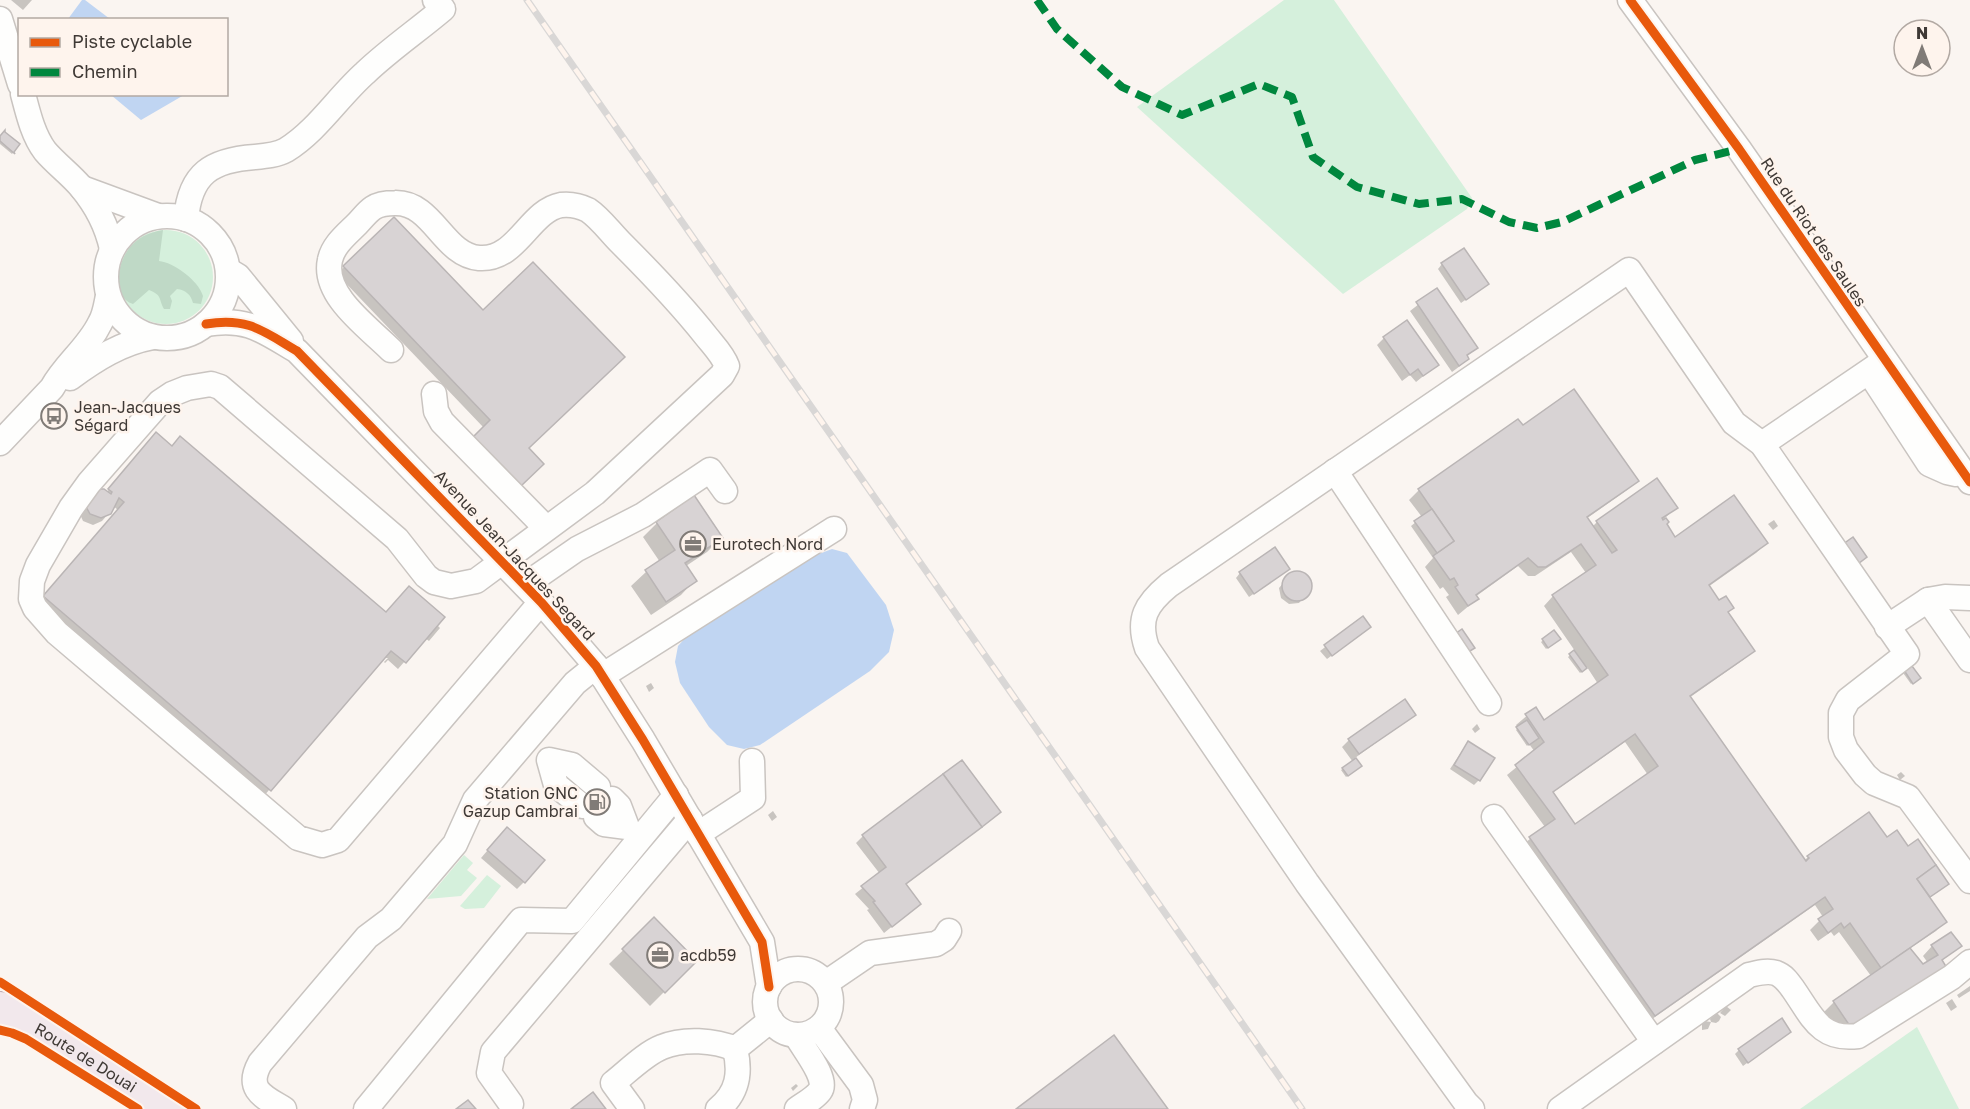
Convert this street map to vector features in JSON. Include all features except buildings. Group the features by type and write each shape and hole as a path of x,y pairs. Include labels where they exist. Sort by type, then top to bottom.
{"main road":[{"name":"Route de Douai","path":"0,1008 42,1030 169,1109"}],"street":[{"path":"186,219 192,189 206,170 220,162 269,156 285,151 326,114 365,72 443,9 435,0"},
{"name":"Rue du Riot des Saules","path":"1630,0 1738,149 1876,367 1966,477"},
{"path":"0,19 18,78"},
{"path":"24,96 34,130 45,150 82,188 104,222 112,249"},
{"path":"82,188 158,216"},
{"path":"390,350 340,299 331,285 329,273 334,247 372,208 400,202 417,208 454,246 469,256 485,258 503,253 551,209 563,205 581,207 593,215 682,307 727,366 725,373 595,493 501,560 476,581 451,586 434,582 426,576 397,539 216,384 188,388 160,402 97,474 71,508 38,565 32,581 31,599 35,608 57,633 298,838 322,844 338,840 450,709 533,593 577,549 643,515 711,470 725,491"},
{"path":"0,443 52,388 95,332 104,315 108,296 105,272 112,249 131,227 158,216 172,216 186,219 204,229 219,244 225,256 228,285 217,313 206,324 181,337 134,340 116,348 52,388"},
{"name":"Avenue Jean-Jacques Segard","path":"228,270 238,276 281,327 297,351 533,593 599,671 676,795 762,942 769,987"},
{"path":"1473,1109 1466,1103 1307,883 1147,648 1142,634 1146,610 1155,596 1169,585 1629,270 1734,423 1762,444 1906,654 1848,700 1841,713 1841,737 1846,750 1865,775 1874,783 1908,797 1970,881"},
{"path":"108,296 115,310 125,322 138,332 153,337"},
{"name":"Avenue Jean-Jacques Segard","path":"206,324 225,321 248,324 297,351"},
{"path":"1762,444 1876,367"},
{"path":"434,394 436,411 442,422 546,528"},
{"path":"1335,471 1489,703"},
{"path":"284,1109 258,1093 254,1083 254,1073 260,1064 367,937 391,919 455,844 475,800 576,683 834,529"},
{"path":"1887,627 1928,600 1945,597 1970,598"},
{"path":"1928,600 1970,660"},
{"path":"527,739 597,802 619,806 634,833"},
{"path":"511,1104 489,1073 493,1052 694,826 753,798 752,761"},
{"path":"366,1109 521,920 572,921 634,833 676,795"},
{"path":"1494,817 1654,1042"},
{"path":"826,983 870,953 936,944 944,939 949,931"},
{"name":"Avenue Jean-Jacques Segard","path":"762,942 801,969"},
{"path":"1560,1109 1749,975 1767,972 1786,978 1820,1028 1843,1038 1858,1036 1952,977 1970,962"},
{"path":"791,969 801,969 815,973 826,983 830,992 831,1007 826,1021 819,1028 810,1033 795,1035 781,1030 771,1020 765,1001 769,987 782,973 791,969"},
{"path":"735,1049 771,1020"},
{"path":"819,1028 861,1085 865,1100 862,1109"},
{"path":"795,1035 821,1074 823,1082 818,1093 797,1109"},
{"path":"632,1109 613,1083 660,1047 702,1042 725,1044 735,1049 738,1060 737,1083 733,1094 718,1109"}],"green space":[{"path":"1284,0 1334,0 1472,198 1467,209 1343,294 1137,107"},
{"path":"163,230 159,261 185,273 196,284 203,296 201,304 193,303 188,293 177,289 170,296 172,301 170,309 164,309 158,296 149,290 133,304 125,300 120,293 118,276 128,250 136,241 150,233"},
{"path":"166,230 184,234 199,244 209,259 213,277 209,295 199,310 184,320 166,324 148,320 133,310 123,295 119,277 123,259 133,244 148,234"},
{"path":"464,855 473,863 467,870 477,878 461,896 427,899"},
{"path":"487,875 501,886 484,908 465,909 460,906"},
{"path":"1917,1027 1959,1109 1800,1109"}],"water":[{"path":"82,0 85,0 109,18 69,18"},
{"path":"112,96 182,96 141,120"},
{"path":"832,549 847,553 886,605 894,630 889,652 870,671 760,745 744,749 727,745 709,727 680,683 675,662 678,646 687,636 816,555"}],"tunnel":[{"path":"591,796 604,808"}],"railway":[{"path":"527,0 1302,1109"}],"marked path":[{"path":"1037,0 1057,29 1122,87 1182,115 1259,84 1292,97 1313,157 1357,187 1419,204 1462,199 1509,222 1537,228 1562,222 1695,160 1739,149"}],"cycle path":[{"path":"1630,0 1739,149 1970,482"},
{"path":"206,324 233,322 255,327 297,351 541,602 596,666 643,740 762,942 769,987"},
{"path":"0,982 196,1109"},
{"path":"0,1030 26,1039 138,1109"}],"place":[{"name":"Jean-Jacques Ségard","path":"54,416"},
{"name":"Eurotech Nord","path":"693,544"},
{"name":"Station GNC Gazup Cambrai","path":"597,802"},
{"name":"acdb59","path":"660,955"}]}
